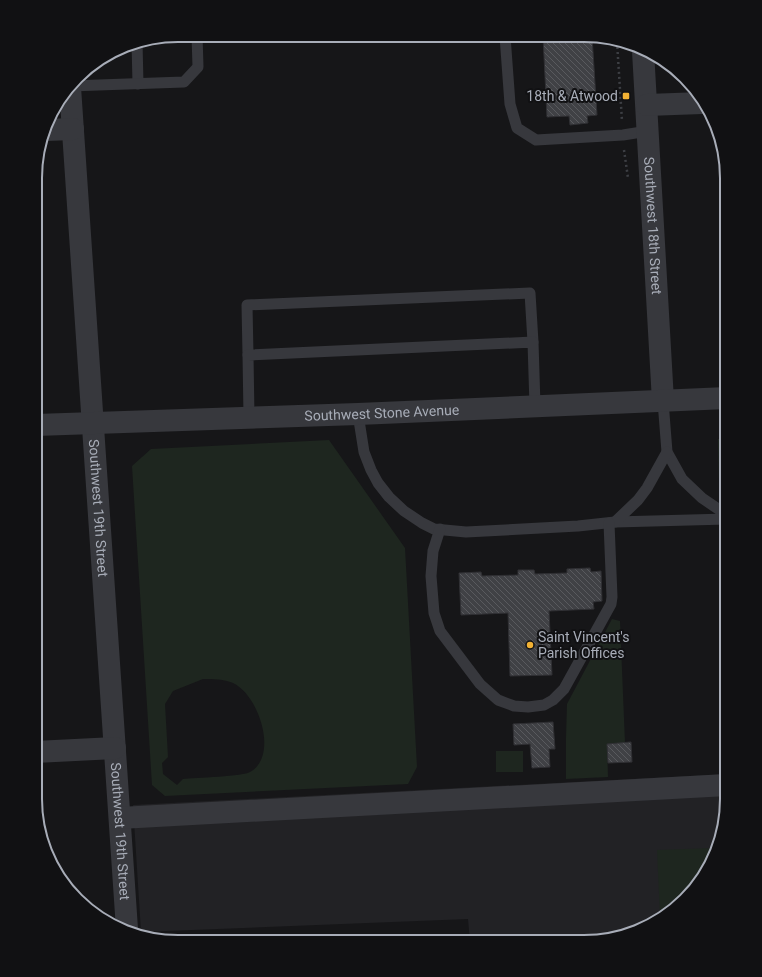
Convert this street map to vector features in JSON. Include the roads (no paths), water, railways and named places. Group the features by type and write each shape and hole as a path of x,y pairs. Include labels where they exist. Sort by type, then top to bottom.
{"street":[{"name":"Southwest 18th Street","path":"643,56 663,401"},
{"name":"Southwest 19th Street","path":"71,94 127,925"},
{"path":"647,105 698,103"},
{"path":"51,130 73,129"},
{"name":"Southwest Stone Avenue","path":"42,425 358,414 720,398"},
{"path":"42,752 115,748"},
{"path":"120,818 720,785"}],"lane":[{"path":"78,87 184,82 198,68 197,42"},
{"path":"505,42 510,104 517,128 536,140 623,135 648,131"},
{"path":"137,49 138,84"},
{"path":"249,418 247,305 530,293 535,406"},
{"path":"248,355 533,342"},
{"path":"663,401 667,452 682,479 702,498 720,510"},
{"path":"358,414 364,452 378,483 389,497 404,511 434,529 466,532 720,518"},
{"path":"440,529 433,552 431,576 434,613 440,630 480,684 498,700 514,706 544,706 554,700 564,689 611,604 612,523 638,500 647,488 667,452"}],"place":[{"name":"18th & Atwood","path":"626,96"},
{"name":"Saint Vincent's Parish Offices","path":"530,645"}]}
